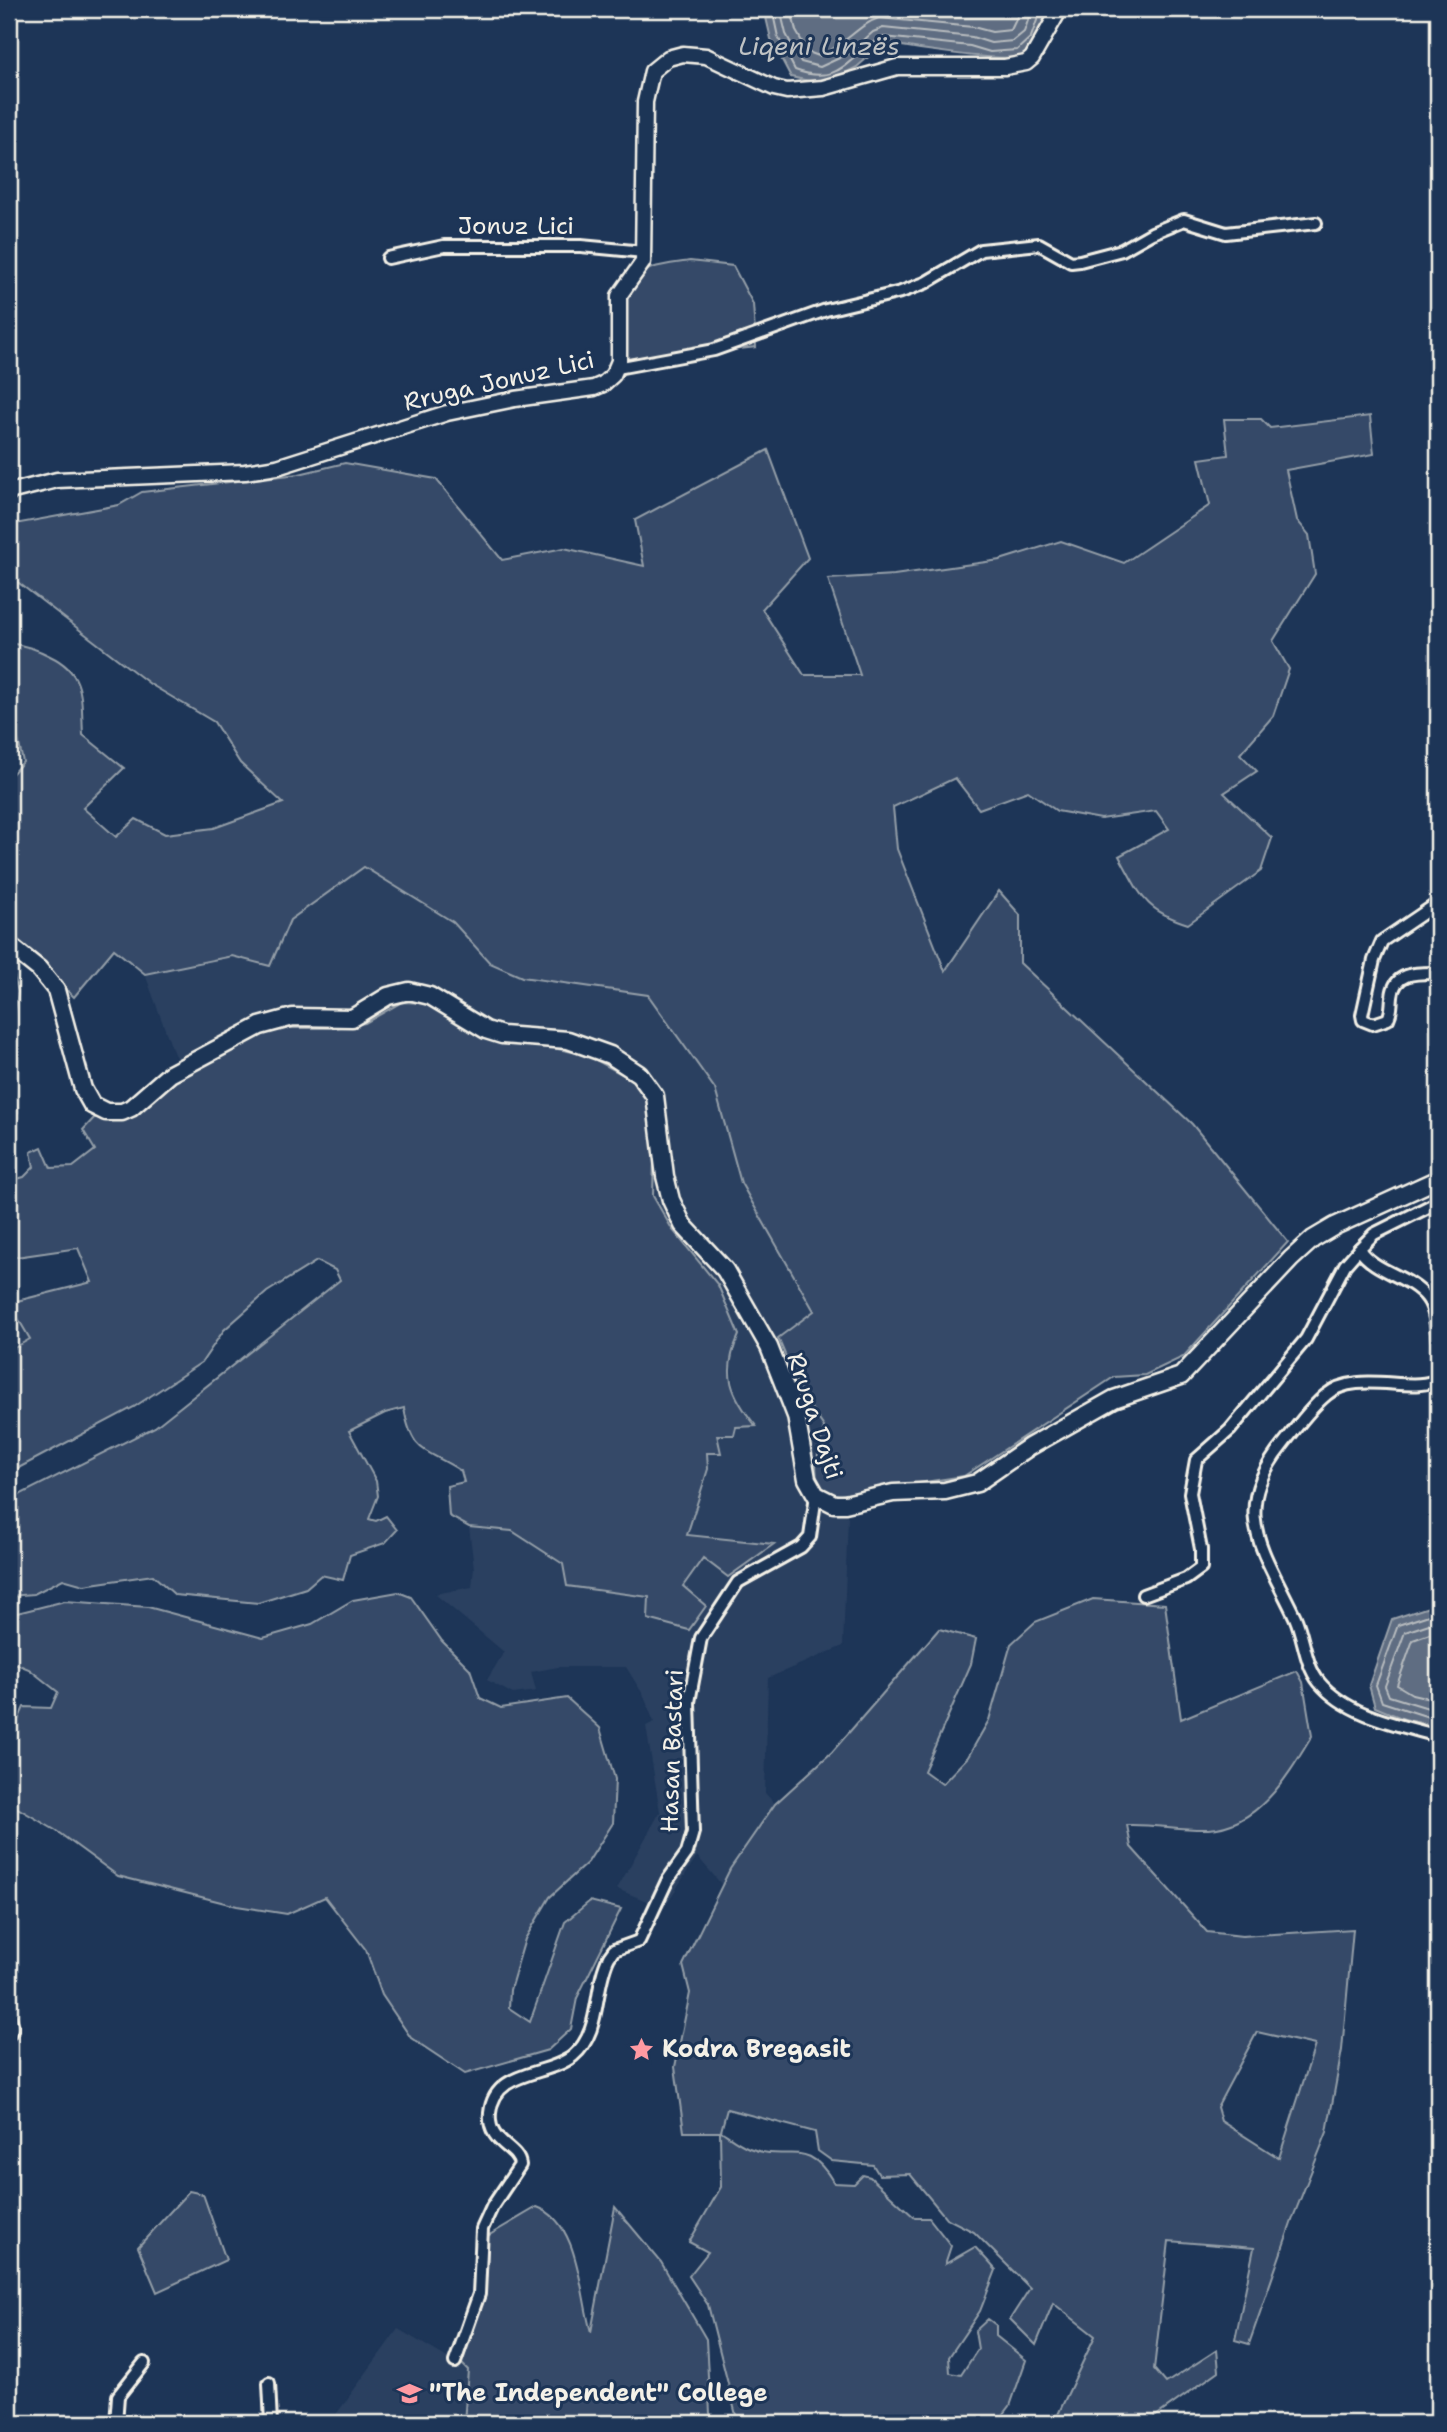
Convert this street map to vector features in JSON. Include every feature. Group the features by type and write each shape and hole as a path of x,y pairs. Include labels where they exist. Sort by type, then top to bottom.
{"main road":[{"name":"Rruga Dajti","path":"9,945 39,969 56,990 83,1089 92,1105 106,1112 122,1112 131,1108 170,1074 260,1026 293,1017 352,1017 388,996 409,991 430,996 486,1030 502,1035 568,1040 628,1065 650,1084 655,1096 664,1176 683,1225 724,1270 769,1348 796,1416 807,1479 816,1495 834,1504 893,1493 945,1491 977,1483 1029,1447 1106,1403 1181,1376 1313,1239 1335,1226 1438,1180"}],"street":[{"name":"Rruga Jonuz Lici","path":"9,492 57,480 232,472 277,467 447,412 594,388 609,380 617,368 620,296 643,262 645,102 652,71 659,62 683,54 706,56 774,88 787,91 823,88 897,67 1005,67 1026,63 1032,58 1060,9"},
{"path":"617,368 714,351 826,310 901,292 925,283 990,247 1039,244 1071,262 1122,250 1152,233 1184,220 1226,233 1316,223"},
{"name":"Jonuz Lici","path":"388,258 444,246 581,246 644,252"},
{"path":"1438,903 1382,941 1371,972 1363,1020 1373,1024 1388,1020 1392,1011 1393,991 1399,979 1409,973 1438,973"},
{"path":"1143,1595 1186,1579 1201,1568 1201,1549 1191,1493 1196,1460 1230,1430 1306,1339 1345,1265 1359,1248 1374,1234 1438,1202"},
{"path":"1359,1248 1367,1261 1416,1288 1427,1299 1438,1342"},
{"path":"1438,1378 1427,1384 1357,1382 1327,1394 1266,1466 1256,1487 1253,1511 1257,1537 1297,1623 1319,1682 1361,1713 1438,1737"},
{"name":"Hasan Bastari","path":"456,2362 479,2294 482,2229 487,2215 520,2165 518,2158 498,2142 493,2134 489,2116 491,2104 509,2082 564,2062 587,2042 609,1957 614,1950 639,1941 667,1881 691,1845 693,1795 689,1702 701,1638 738,1582 801,1547 810,1537 816,1495"},
{"path":"9,2014 13,2027 9,2035"},
{"path":"116,2423 118,2396 144,2363"},
{"path":"269,2383 271,2423"}],"shaded area":[{"path":"690,261 733,266 753,304 756,347 625,362 625,309 633,284 641,274 652,268"},
{"path":"1370,416 1374,454 1286,470 1297,520 1309,535 1315,574 1273,641 1289,669 1273,716 1240,754 1257,771 1224,793 1272,838 1261,871 1188,924 1152,907 1139,891 1119,856 1169,829 1156,811 1101,819 1057,811 1028,791 979,809 955,778 893,807 897,849 945,971 999,891 1020,915 1020,963 1192,1124 1288,1242 1183,1357 1145,1375 1114,1377 964,1476 840,1495 826,1493 817,1485 816,1464 824,1427 802,1395 778,1338 814,1311 741,1183 715,1089 648,995 522,977 490,963 453,922 364,867 290,920 270,966 232,956 145,974 114,949 74,997 9,935 9,777 23,762 14,722 9,721 9,643 50,656 70,670 76,679 81,699 83,735 124,768 83,808 116,837 136,819 165,834 214,828 283,803 240,763 214,722 150,684 11,577 9,525 119,505 142,492 299,474 345,463 436,479 502,560 564,548 644,566 635,520 768,450 808,558 762,609 804,675 860,675 828,579 894,575 1000,560 1061,541 1124,563 1210,505 1199,459 1228,455 1224,419 1261,419 1270,428"},
{"path":"364,867 453,922 490,963 507,971 522,977 648,995 715,1089 741,1183 814,1311 802,1395 824,1427 816,1464 826,1493 848,1517 843,1646 768,1678 765,1793 775,1804 722,1885 697,1856 664,1908 617,1889 660,1812 646,1726 654,1722 644,1696 626,1667 558,1667 531,1672 536,1691 513,1694 487,1680 504,1652 435,1594 472,1587 474,1568 469,1527 511,1531 563,1564 568,1586 649,1597 683,1586 703,1558 772,1544 687,1536 708,1469 707,1453 721,1453 716,1435 734,1435 736,1427 756,1425 735,1400 730,1353 739,1335 718,1285 672,1229 653,1196 655,1121 568,1050 495,1037 387,1009 366,1023 335,1028 280,1028 186,1073 174,1054 145,974 232,956 270,966 290,920"},
{"path":"9,962 18,992 9,1049"},
{"path":"402,1002 427,1003 495,1036 587,1055 640,1084 649,1095 655,1121 653,1196 672,1229 718,1285 739,1335 731,1361 731,1384 740,1404 756,1426 736,1427 734,1435 717,1435 721,1453 707,1453 708,1469 687,1535 774,1544 728,1577 703,1558 683,1586 706,1606 689,1630 648,1619 649,1597 567,1586 563,1564 512,1531 469,1527 449,1516 447,1486 464,1482 461,1471 416,1443 404,1408 385,1413 349,1431 376,1481 378,1496 369,1519 376,1521 386,1516 397,1530 385,1543 350,1555 343,1580 321,1575 306,1588 258,1603 175,1595 153,1575 84,1585 63,1579 34,1594 9,1596 9,1500 155,1427 340,1280 335,1270 317,1261 267,1292 224,1330 202,1362 134,1407 9,1473 9,1351 30,1339 9,1303 92,1282 78,1248 9,1258 9,1181 24,1177 34,1167 31,1152 42,1147 51,1168 73,1167 95,1150 83,1130 94,1118 130,1117 202,1060 232,1045 280,1028 335,1028 365,1023"},
{"path":"9,1059 18,1112 9,1125"},
{"path":"9,1306 30,1339 9,1351"},
{"path":"398,1592 411,1597 442,1641 470,1669 480,1698 501,1708 567,1698 600,1728 615,1779 613,1823 588,1862 550,1897 525,1939 510,1990 509,2008 530,2022 565,1922 590,1901 621,1909 577,1998 571,2029 548,2050 465,2074 411,2038 382,1995 366,1950 325,1897 287,1914 237,1906 118,1876 55,1830 9,1803 9,1732 14,1729 24,1707 51,1708 58,1692 29,1669 9,1661 9,1615 65,1601 148,1607 263,1638 312,1624 353,1600"},
{"path":"1093,1599 1165,1604 1181,1719 1297,1671 1303,1682 1312,1736 1282,1782 1257,1809 1226,1826 1208,1829 1127,1825 1131,1847 1207,1932 1242,1936 1353,1929 1342,2050 1327,2132 1294,2215 1249,2344 1235,2340 1254,2248 1169,2241 1154,2369 1166,2383 1217,2350 1219,2371 1146,2423 1054,2423 1095,2336 1053,2303 1036,2345 1010,2319 1030,2288 974,2232 946,2218 910,2174 879,2175 873,2165 832,2161 818,2151 815,2132 727,2109 721,2131 738,2142 763,2152 805,2155 824,2168 834,2183 854,2184 863,2175 870,2177 915,2218 929,2218 951,2246 945,2264 975,2247 996,2270 980,2311 949,2357 950,2373 961,2375 978,2349 975,2331 988,2319 996,2325 996,2336 1026,2360 1010,2406 997,2423 738,2423 708,2305 689,2276 708,2252 689,2242 721,2187 720,2132 684,2132 675,2067 690,1993 683,1965 730,1869 775,1804 832,1752 939,1629 976,1639 971,1664 924,1771 942,1784 968,1757 989,1720 1011,1644 1035,1622","holes":["1257,2032 1315,2045 1279,2158 1221,2121 1217,2107"]},
{"path":"189,2191 203,2194 226,2260 157,2292 138,2247"},
{"path":"537,2207 551,2215 570,2244 591,2332 615,2207 661,2262 706,2339 710,2413 716,2423 464,2423 468,2370 461,2363 484,2290 486,2237"},
{"name":"\"The Independent\" College","path":"398,2329 468,2370 464,2423 335,2423 335,2416"}],"water":[{"name":"Liqeni Linzës","path":"764,9 1049,9 1037,40 1023,55 978,56 884,43 857,67 823,84 791,77 771,39"},
{"path":"1438,1604 1438,1727 1404,1719 1375,1707 1369,1685 1392,1619"}],"place":[{"name":"Kodra Bregasit","path":"642,2049"},
{"name":"\"The Independent\" College","path":"409,2393"}]}
